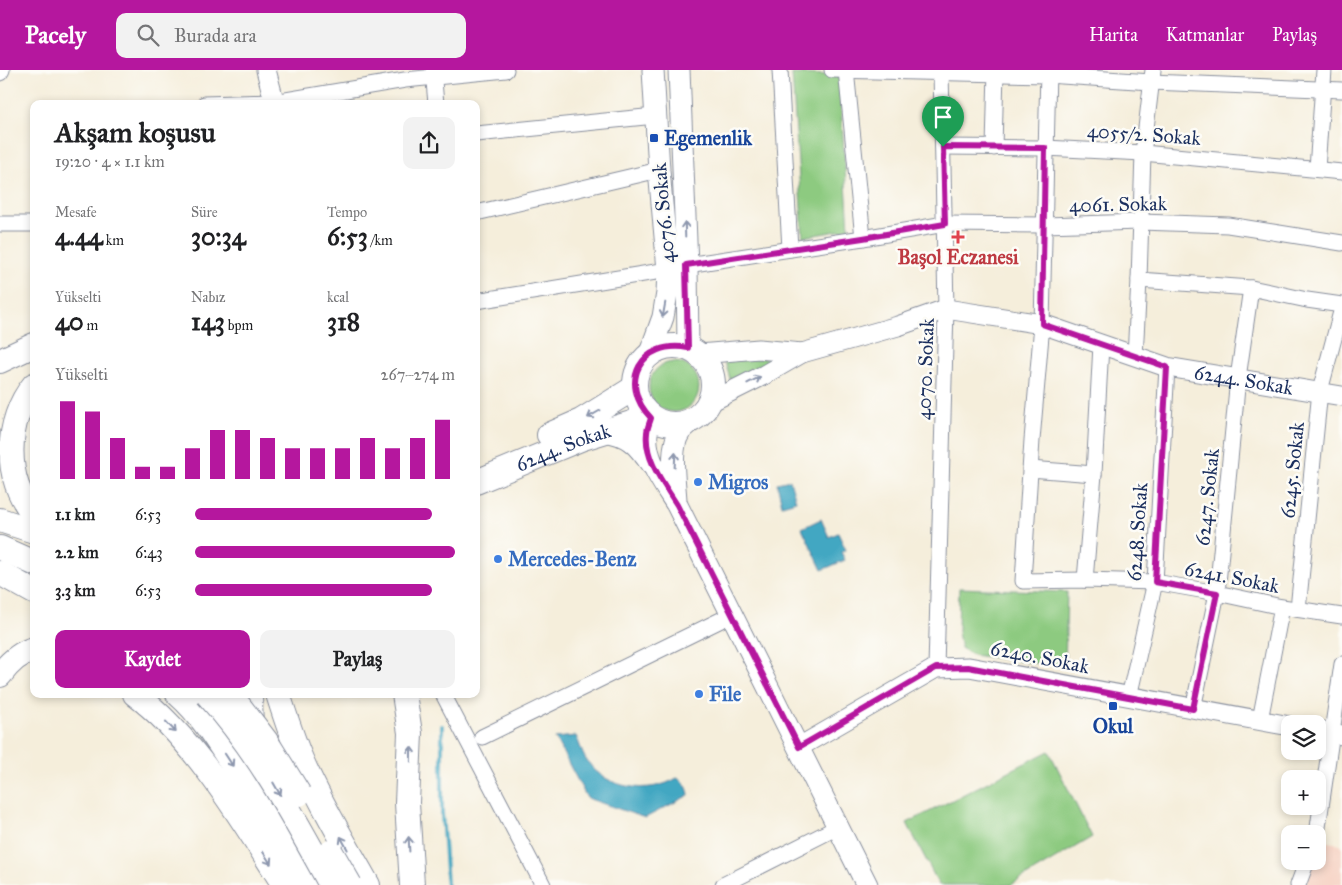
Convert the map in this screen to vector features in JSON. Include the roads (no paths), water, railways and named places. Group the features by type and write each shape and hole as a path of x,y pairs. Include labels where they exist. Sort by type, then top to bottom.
{"main road":[{"name":"4076. Sokak","path":"653,70 659,170 693,351"},
{"name":"4076. Sokak","path":"650,353 663,317 667,292 677,268 679,70"},
{"path":"677,505 674,476 676,441 680,432 703,412 710,402 714,389 713,376 708,364 693,351 675,345 662,347 650,353 641,363 636,374 634,388 640,404 651,418 660,422 671,425 682,424 692,420"},
{"path":"0,361 30,347"},
{"name":"6244. Sokak","path":"480,464 581,421 634,388"},
{"path":"30,392 18,414 11,440 11,453 12,465 19,489 30,510"},
{"path":"651,418 647,434 649,451 656,470"},
{"name":"6244. Sokak","path":"480,480 604,431 651,418"},
{"path":"604,431 624,435 631,440 656,470 677,505 867,885"},
{"path":"0,520 30,530"},
{"path":"0,532 30,543"},
{"path":"0,548 30,561"},
{"path":"0,560 30,567"},
{"path":"0,573 30,590"},
{"path":"0,675 12,661 30,650"},
{"path":"140,698 167,722 205,768 284,885"},
{"path":"182,698 210,730 262,811 305,885"},
{"path":"211,698 258,757 331,885"},
{"path":"233,698 283,766 350,885"},
{"path":"250,698 251,764 262,811"},
{"path":"279,698 291,736 301,759 368,885"},
{"path":"405,698 410,733 408,803 412,885"}],"street":[{"path":"266,70 274,100"},
{"path":"292,100 433,74 506,70"},
{"path":"780,70 790,249"},
{"path":"863,238 841,70 1048,72 1152,76 1342,90"},
{"path":"1317,169 1324,70"},
{"name":"4070. Sokak","path":"936,668 946,309 941,72"},
{"path":"994,148 996,72"},
{"path":"1048,72 1042,324 1030,469 1094,474"},
{"path":"433,74 436,100"},
{"path":"1135,357 1143,153 1152,76"},
{"path":"480,134 655,116"},
{"name":"4055/2. Sokak","path":"943,147 1045,148 1143,153 1342,172"},
{"path":"480,212 659,170"},
{"name":"4061. Sokak","path":"480,300 945,224 1045,225 1140,222 1228,225 1342,243"},
{"path":"0,224 30,224"},
{"path":"1139,280 1251,288 1342,307"},
{"name":"6247. Sokak","path":"1193,709 1217,593 1238,378 1251,288"},
{"name":"6245. Sokak","path":"1298,609 1320,391 1342,307"},
{"name":"6244. Sokak","path":"710,402 764,375 802,353 898,326 946,309 1042,324 1167,367 1342,396"},
{"path":"1085,580 1094,474 1101,345"},
{"name":"6244. Sokak","path":"693,351 759,349 802,353"},
{"name":"6248. Sokak","path":"1129,697 1155,582 1167,367"},
{"name":"6241. Sokak","path":"1030,469 1023,581 1155,582 1282,607 1342,616"},
{"path":"1260,720 1282,607"},
{"path":"482,737 732,615"},
{"path":"1318,825 1330,733 1342,664"},
{"name":"6240. Sokak","path":"799,747 936,668 968,667 1281,724"},
{"path":"445,698 543,885"},
{"path":"723,885 838,827"},
{"path":"1298,885 1304,870"}],"water":[{"path":"790,480 796,501 782,505 777,483"},
{"path":"821,519 829,537 838,533 846,550 841,552 845,560 822,570 802,528"},
{"path":"576,736 586,759 596,771 606,778 617,783 642,788 666,783 677,778 688,789 689,795 645,818 587,798 555,738"}],"waterway":[{"path":"442,726 442,814 447,885"}],"place":[{"name":"Egemenlik","path":"654,138"},
{"name":"Başol Eczanesi","path":"958,237"},
{"name":"Migros","path":"698,482"},
{"name":"Mercedes-Benz","path":"498,559"},
{"name":"File","path":"699,694"},
{"name":"Okul","path":"1113,706"}]}
